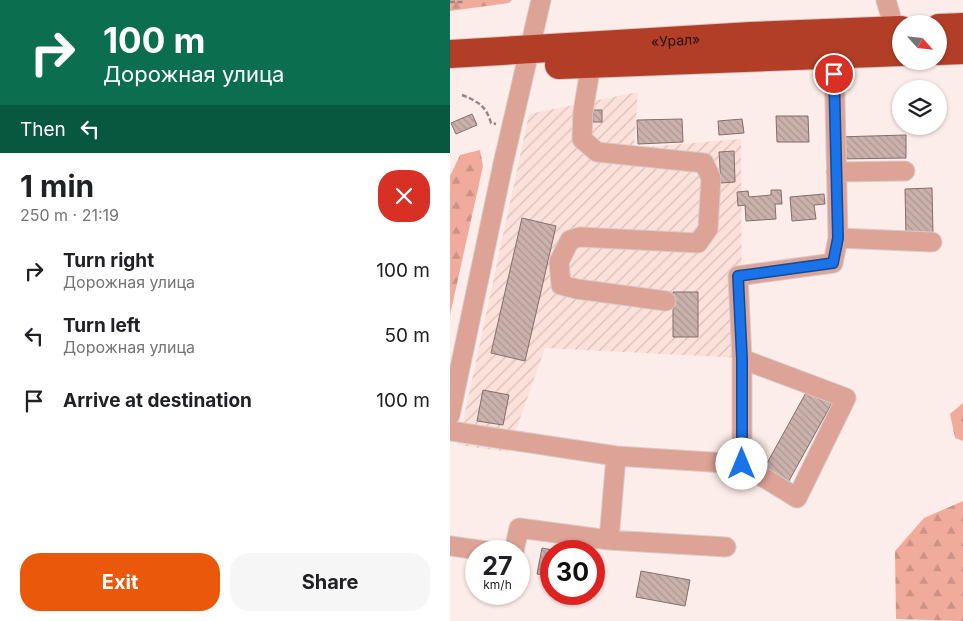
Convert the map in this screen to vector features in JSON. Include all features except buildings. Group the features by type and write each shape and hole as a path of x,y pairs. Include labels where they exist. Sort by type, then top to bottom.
{"highway":[{"path":"948,27 963,26"},
{"name":"«Урал»","path":"450,71 527,58 566,46 751,36 892,38"},
{"name":"«Урал»","path":"450,54 591,64 834,55 892,40"},
{"path":"948,51 963,50"}],"street":[{"path":"886,0 892,18"},
{"path":"539,9 542,30 550,39 566,46"},
{"path":"450,415 511,128 539,9"},
{"path":"742,464 742,359 738,276 833,263 838,238 834,55"},
{"path":"591,64 583,112 582,139 597,152 704,163 711,178 708,229 698,243 580,237 570,240 558,262 561,285 577,289 666,301"},
{"path":"836,172 905,171"},
{"path":"838,238 932,242"},
{"path":"450,431 616,456 742,464 797,498 846,398 742,359"},
{"path":"609,540 616,456"},
{"path":"516,540 519,528 609,540 726,547"},
{"path":"450,546 465,548"}],"path":[{"path":"450,2 464,2"},
{"path":"462,95 478,101 487,109 491,123 511,128"}],"shaded area":[{"path":"638,92 634,148 741,139 742,358 545,348 508,452 458,445 529,114"}],"green space":[{"path":"450,0 512,0 509,3 450,11"},
{"path":"480,150 483,166 450,315 450,176 460,155"},
{"path":"963,403 963,441 955,438 950,414"},
{"path":"963,501 963,621 896,619 895,551 924,518"}],"route":[{"path":"742,464 742,359 738,276 833,263 838,238 834,74"}]}
